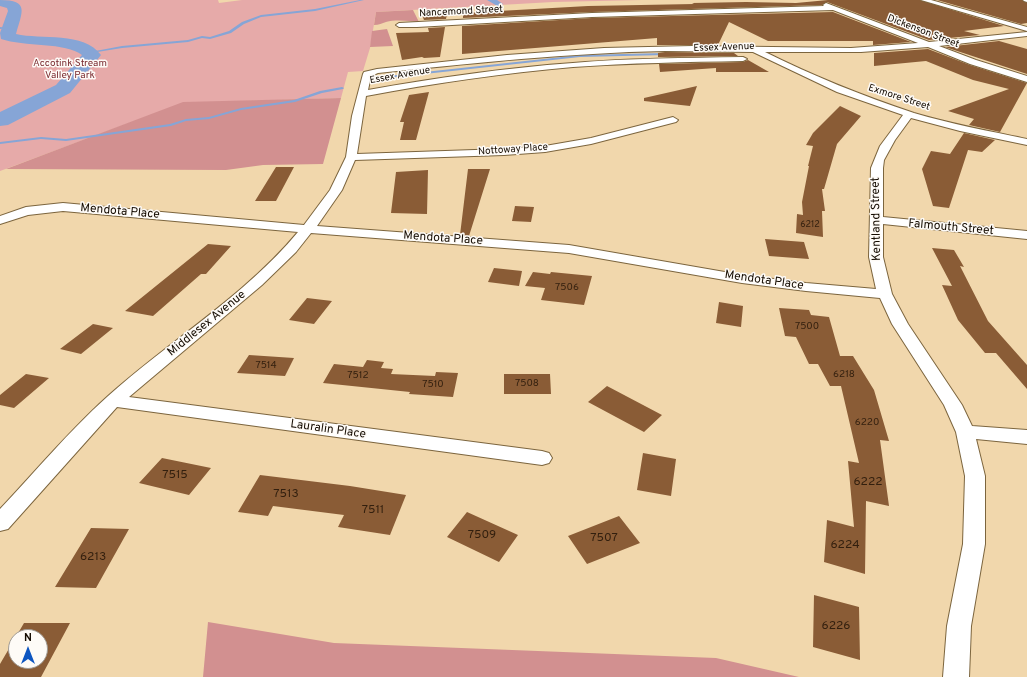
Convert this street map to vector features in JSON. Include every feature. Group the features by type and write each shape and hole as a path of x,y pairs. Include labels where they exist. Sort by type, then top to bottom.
{"street":[{"name":"Dickenson Street","path":"814,0 979,64 1027,79"},
{"path":"924,0 1027,29"},
{"name":"Nancemond Street","path":"400,25 592,15 835,8"},
{"name":"Essex Avenue","path":"861,50 753,48 636,49 565,52 377,71 366,74 362,94 440,80 572,65 770,57 928,45 1027,34"},
{"name":"Exmore Street","path":"753,48 848,93 909,114 1027,142"},
{"name":"Middlesex Avenue","path":"0,523 113,401 257,282 291,248 323,210 336,190 351,157 362,94"},
{"name":"Kentland Street","path":"909,114 879,156 877,168 876,256 885,294 900,324 953,406 965,432 975,476 974,544 959,626 956,677"},
{"name":"Nottoway Place","path":"351,157 504,152 539,149 591,141 673,120"},
{"name":"Mendota Place","path":"0,220 26,211 63,207 307,229 569,250 632,259 742,279 806,287 885,294"},
{"name":"Falmouth Street","path":"876,220 1027,235"},
{"name":"Lauralin Place","path":"113,401 542,458"},
{"path":"965,432 1027,437"}],"green space":[{"name":"Accotink Stream Valley Park","path":"0,0 218,0 219,3 242,0 642,0 553,2 376,12 370,48 363,71 348,72 341,98 183,103 0,171"}],"shaded area":[{"path":"413,10 419,22 402,20 374,25 376,12"},
{"path":"387,29 393,46 370,47 372,31"},
{"path":"341,98 323,164 263,165 226,170 6,169 183,102"},
{"path":"208,622 334,643 716,658 799,677 203,677"}],"building":[{"path":"828,0 920,0 1004,26 964,31 980,35 929,40 827,2 822,5 592,12 463,18 463,13 588,6 746,2 796,3"},
{"path":"937,0 1022,0 1027,3 1027,23 1021,24"},
{"path":"833,12 911,42 873,45 873,41 768,41 729,22 718,45 657,45 657,38 462,54 462,26 592,18"},
{"path":"447,14 446,19 424,20 422,15"},
{"path":"445,27 440,57 422,57 402,60 396,33 429,32 428,28"},
{"path":"999,41 1027,49 1027,74 945,47"},
{"path":"928,49 970,65 1027,83 1000,132 969,125 974,119 948,111 1009,89 973,80 926,61 874,66 874,53"},
{"path":"658,53 734,53 738,56 658,57"},
{"path":"748,60 769,72 716,72 716,68 660,72 659,64 743,62"},
{"path":"697,86 690,106 644,101 644,98"},
{"path":"429,92 416,140 400,140 404,122 400,122 409,95"},
{"path":"840,106 861,116 837,144 824,189 822,189 825,211 822,211 823,237 796,233 797,214 803,215 802,202 813,146 806,145 813,133"},
{"path":"964,133 995,140 982,152 968,150 949,208 933,206 922,169 931,151 950,154"},
{"path":"276,167 294,167 276,201 255,201"},
{"path":"468,169 490,169 469,236 460,235"},
{"path":"428,170 427,214 391,213 396,172"},
{"path":"515,206 534,207 531,222 512,221"},
{"path":"765,239 804,242 809,259 769,256"},
{"path":"208,244 231,246 206,274 201,274 153,316 125,311"},
{"path":"932,248 954,250 964,267 960,266 988,321 1027,365 1027,389 996,353 985,353 958,320 942,285 952,286"},
{"path":"494,268 522,271 519,286 488,282"},
{"path":"533,272 550,274 551,272 592,276 584,305 541,300 545,288 525,286"},
{"path":"307,298 332,301 314,324 289,320"},
{"path":"719,302 743,306 741,327 716,323"},
{"path":"779,308 809,310 811,315 829,317 840,356 853,356 874,390 889,441 880,440 889,506 866,501 865,574 824,562 827,520 854,527 848,461 859,463 841,386 830,386 818,364 809,364 796,337 785,336"},
{"path":"93,324 113,328 81,354 60,349"},
{"path":"249,355 294,358 285,376 237,373"},
{"path":"367,360 384,362 381,368 393,369 391,374 435,376 436,372 458,373 453,397 409,394 410,392 323,383 334,364 363,367"},
{"path":"26,374 49,378 14,408 0,405 0,395"},
{"path":"504,374 550,374 551,394 504,394"},
{"path":"607,386 662,415 644,432 588,402"},
{"path":"643,453 676,459 671,496 637,490"},
{"path":"162,458 211,468 189,495 139,483"},
{"path":"260,475 350,486 406,495 390,535 338,527 344,515 273,506 268,516 238,512"},
{"path":"467,512 518,535 499,562 447,537"},
{"path":"619,516 640,543 587,564 568,536"},
{"path":"91,528 129,529 96,588 55,587"},
{"path":"814,595 859,607 860,660 813,647"},
{"path":"24,623 70,623 48,664 48,629 20,629"},
{"path":"8,650 8,669 45,669 41,677 0,677 0,664"}],"waterway":[{"path":"91,52 122,47 188,41 202,37 210,38 230,32 243,23 261,16 315,10 363,0"},
{"path":"491,0 499,4"},
{"path":"0,1 14,6 15,11 7,36 16,39 57,42 79,46 87,50 92,55 63,89 0,120"},
{"path":"0,28 9,28"},
{"path":"388,77 580,56 665,54"},
{"path":"0,143 41,138 66,140 171,125 186,120 209,118 241,109 295,101 321,92 342,88"}]}
